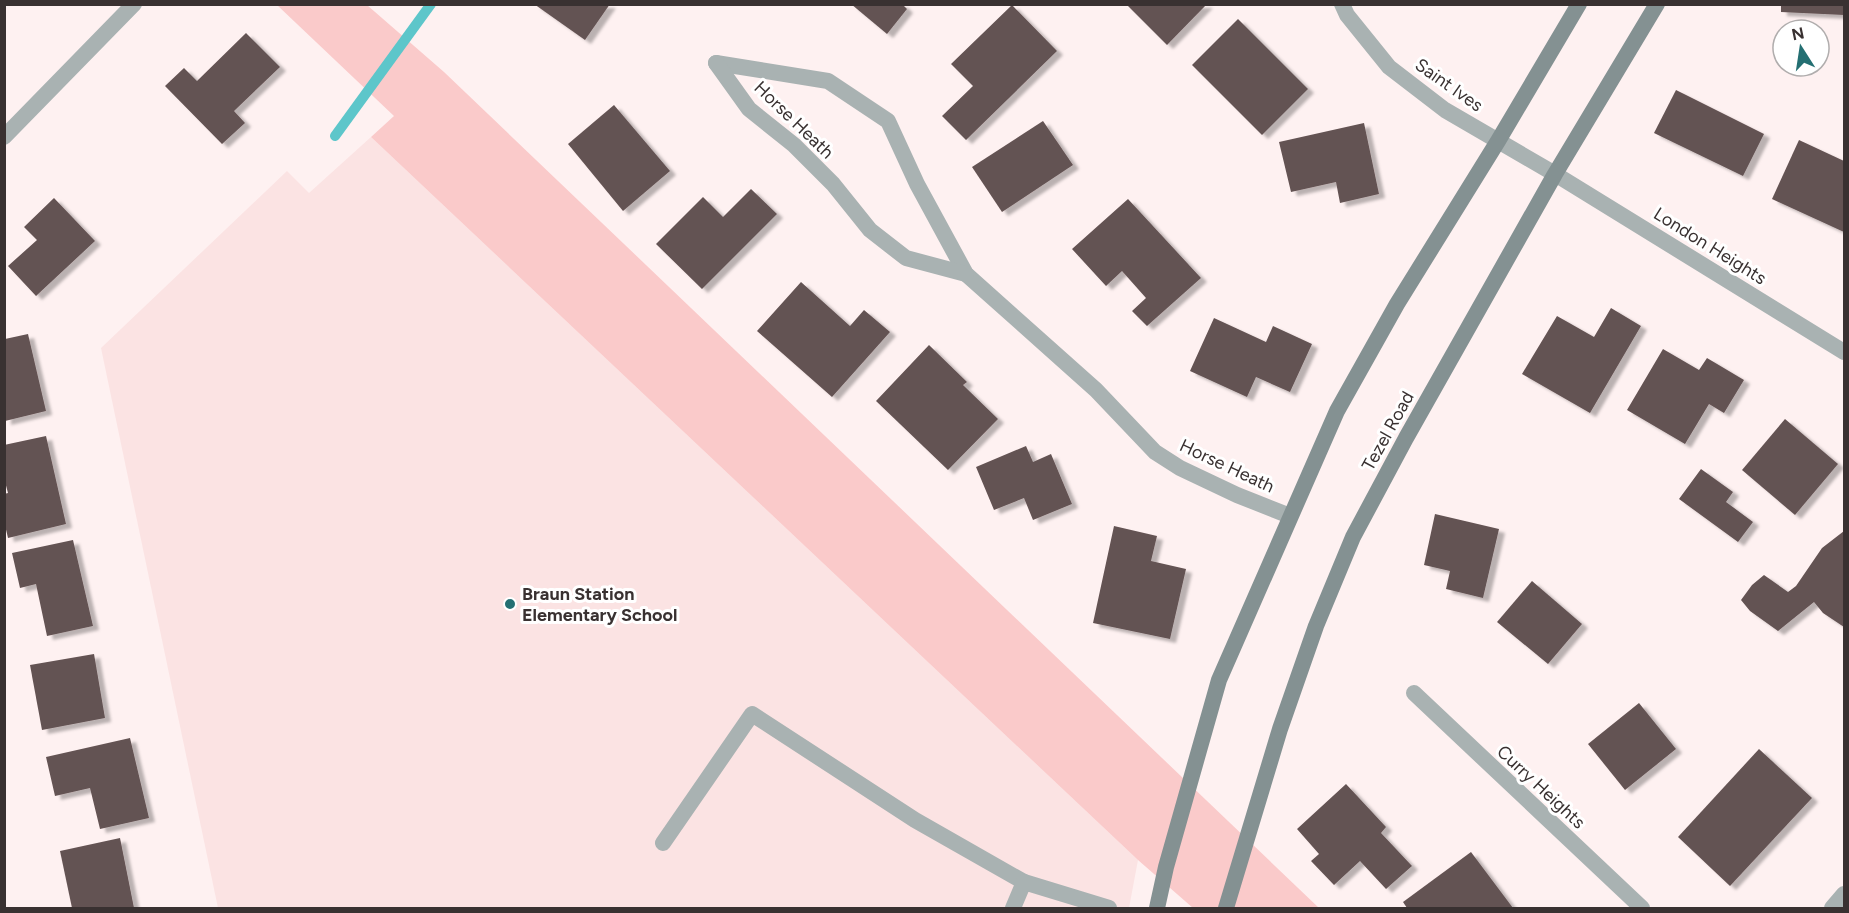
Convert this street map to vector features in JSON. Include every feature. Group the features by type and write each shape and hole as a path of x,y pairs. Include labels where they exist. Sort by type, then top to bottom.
{"main road":[{"path":"1157,909 1166,867 1219,680 1337,411 1397,304 1498,141 1579,4"},
{"name":"Tezel Road","path":"1226,909 1280,729 1316,626 1353,537 1406,438 1555,174 1657,4"}],"street":[{"path":"4,137 134,4"},
{"name":"Saint Ives","path":"1342,4 1347,15 1389,67 1445,110 1555,174"},
{"name":"Horse Heath","path":"966,274 906,258 870,230 832,184 794,145 749,109 716,63 828,81 888,122 917,184 966,274 1096,390 1155,452 1190,473 1290,516"},
{"name":"London Heights","path":"1555,174 1845,351"},
{"name":"Curry Heights","path":"1414,693 1642,909"},
{"path":"663,843 752,714 915,820 1024,882 1061,901 1108,909"},
{"path":"1013,909 1024,882"},
{"path":"1832,909 1845,894"}],"shaded area":[{"path":"277,5 367,5 444,72 1319,908 1193,908 1138,860 371,137 394,116"},
{"name":"Braun Station Elementary School","path":"371,137 1138,860 1129,908 218,908 101,348 287,171 309,193"}],"building":[{"path":"534,4 610,4 585,40"},
{"path":"851,4 902,4 907,9 887,34"},
{"path":"1126,4 1207,4 1167,45"},
{"path":"1781,4 1844,4 1844,15 1781,12"},
{"path":"1012,5 1057,51 966,140 942,116 973,86 951,64"},
{"path":"1238,19 1308,89 1262,135 1192,65"},
{"path":"246,33 280,67 234,111 245,123 222,144 165,86 184,68 197,81"},
{"path":"1676,90 1764,134 1743,176 1654,133"},
{"path":"614,105 670,171 623,211 568,144"},
{"path":"1043,121 1073,165 1002,212 972,167"},
{"path":"1364,123 1379,194 1340,203 1336,182 1291,192 1279,142"},
{"path":"1799,140 1844,161 1844,232 1772,199"},
{"path":"751,189 777,214 702,289 656,244 703,197 723,217"},
{"path":"54,198 95,241 36,296 8,266 37,240 24,227"},
{"path":"1128,199 1201,278 1147,326 1132,311 1146,298 1122,271 1106,286 1072,249"},
{"path":"801,282 850,326 864,310 890,332 832,397 757,331"},
{"path":"1611,308 1641,326 1590,413 1522,374 1557,316 1594,337"},
{"path":"1214,318 1266,342 1273,326 1312,344 1290,392 1256,377 1247,397 1190,371"},
{"path":"28,334 46,411 5,421 5,339"},
{"path":"929,345 967,382 963,385 998,419 948,470 876,401"},
{"path":"1663,349 1699,370 1707,358 1744,380 1724,413 1709,404 1685,444 1627,410"},
{"path":"1785,419 1838,464 1795,515 1742,470"},
{"path":"46,436 66,524 8,538 4,521 4,494 8,493 4,478 4,445"},
{"path":"1026,446 1033,462 1051,454 1072,504 1033,520 1024,498 994,510 976,467"},
{"path":"1701,469 1733,492 1726,502 1753,522 1738,542 1679,499"},
{"path":"1435,514 1499,529 1483,598 1446,589 1450,571 1424,565"},
{"path":"1114,526 1157,536 1151,561 1186,569 1170,639 1093,623"},
{"path":"1844,531 1844,627 1823,613 1814,602 1778,631 1750,611 1741,600 1752,585 1764,575 1788,592 1796,586 1822,548"},
{"path":"73,540 93,626 47,636 36,584 20,588 12,553"},
{"path":"1532,581 1582,624 1548,664 1497,622"},
{"path":"94,654 105,718 42,730 30,665"},
{"path":"1639,703 1676,749 1625,790 1588,744"},
{"path":"130,738 149,818 100,829 90,788 55,796 46,757"},
{"path":"1759,749 1812,798 1730,886 1678,837"},
{"path":"1346,784 1386,827 1381,833 1412,866 1386,889 1360,861 1334,885 1311,861 1319,854 1297,829"},
{"path":"120,838 134,908 72,908 60,851"},
{"path":"1471,852 1513,908 1407,908 1403,902"}],"waterway":[{"path":"335,136 431,4"}],"place":[{"name":"Braun Station Elementary School","path":"510,604"}]}
